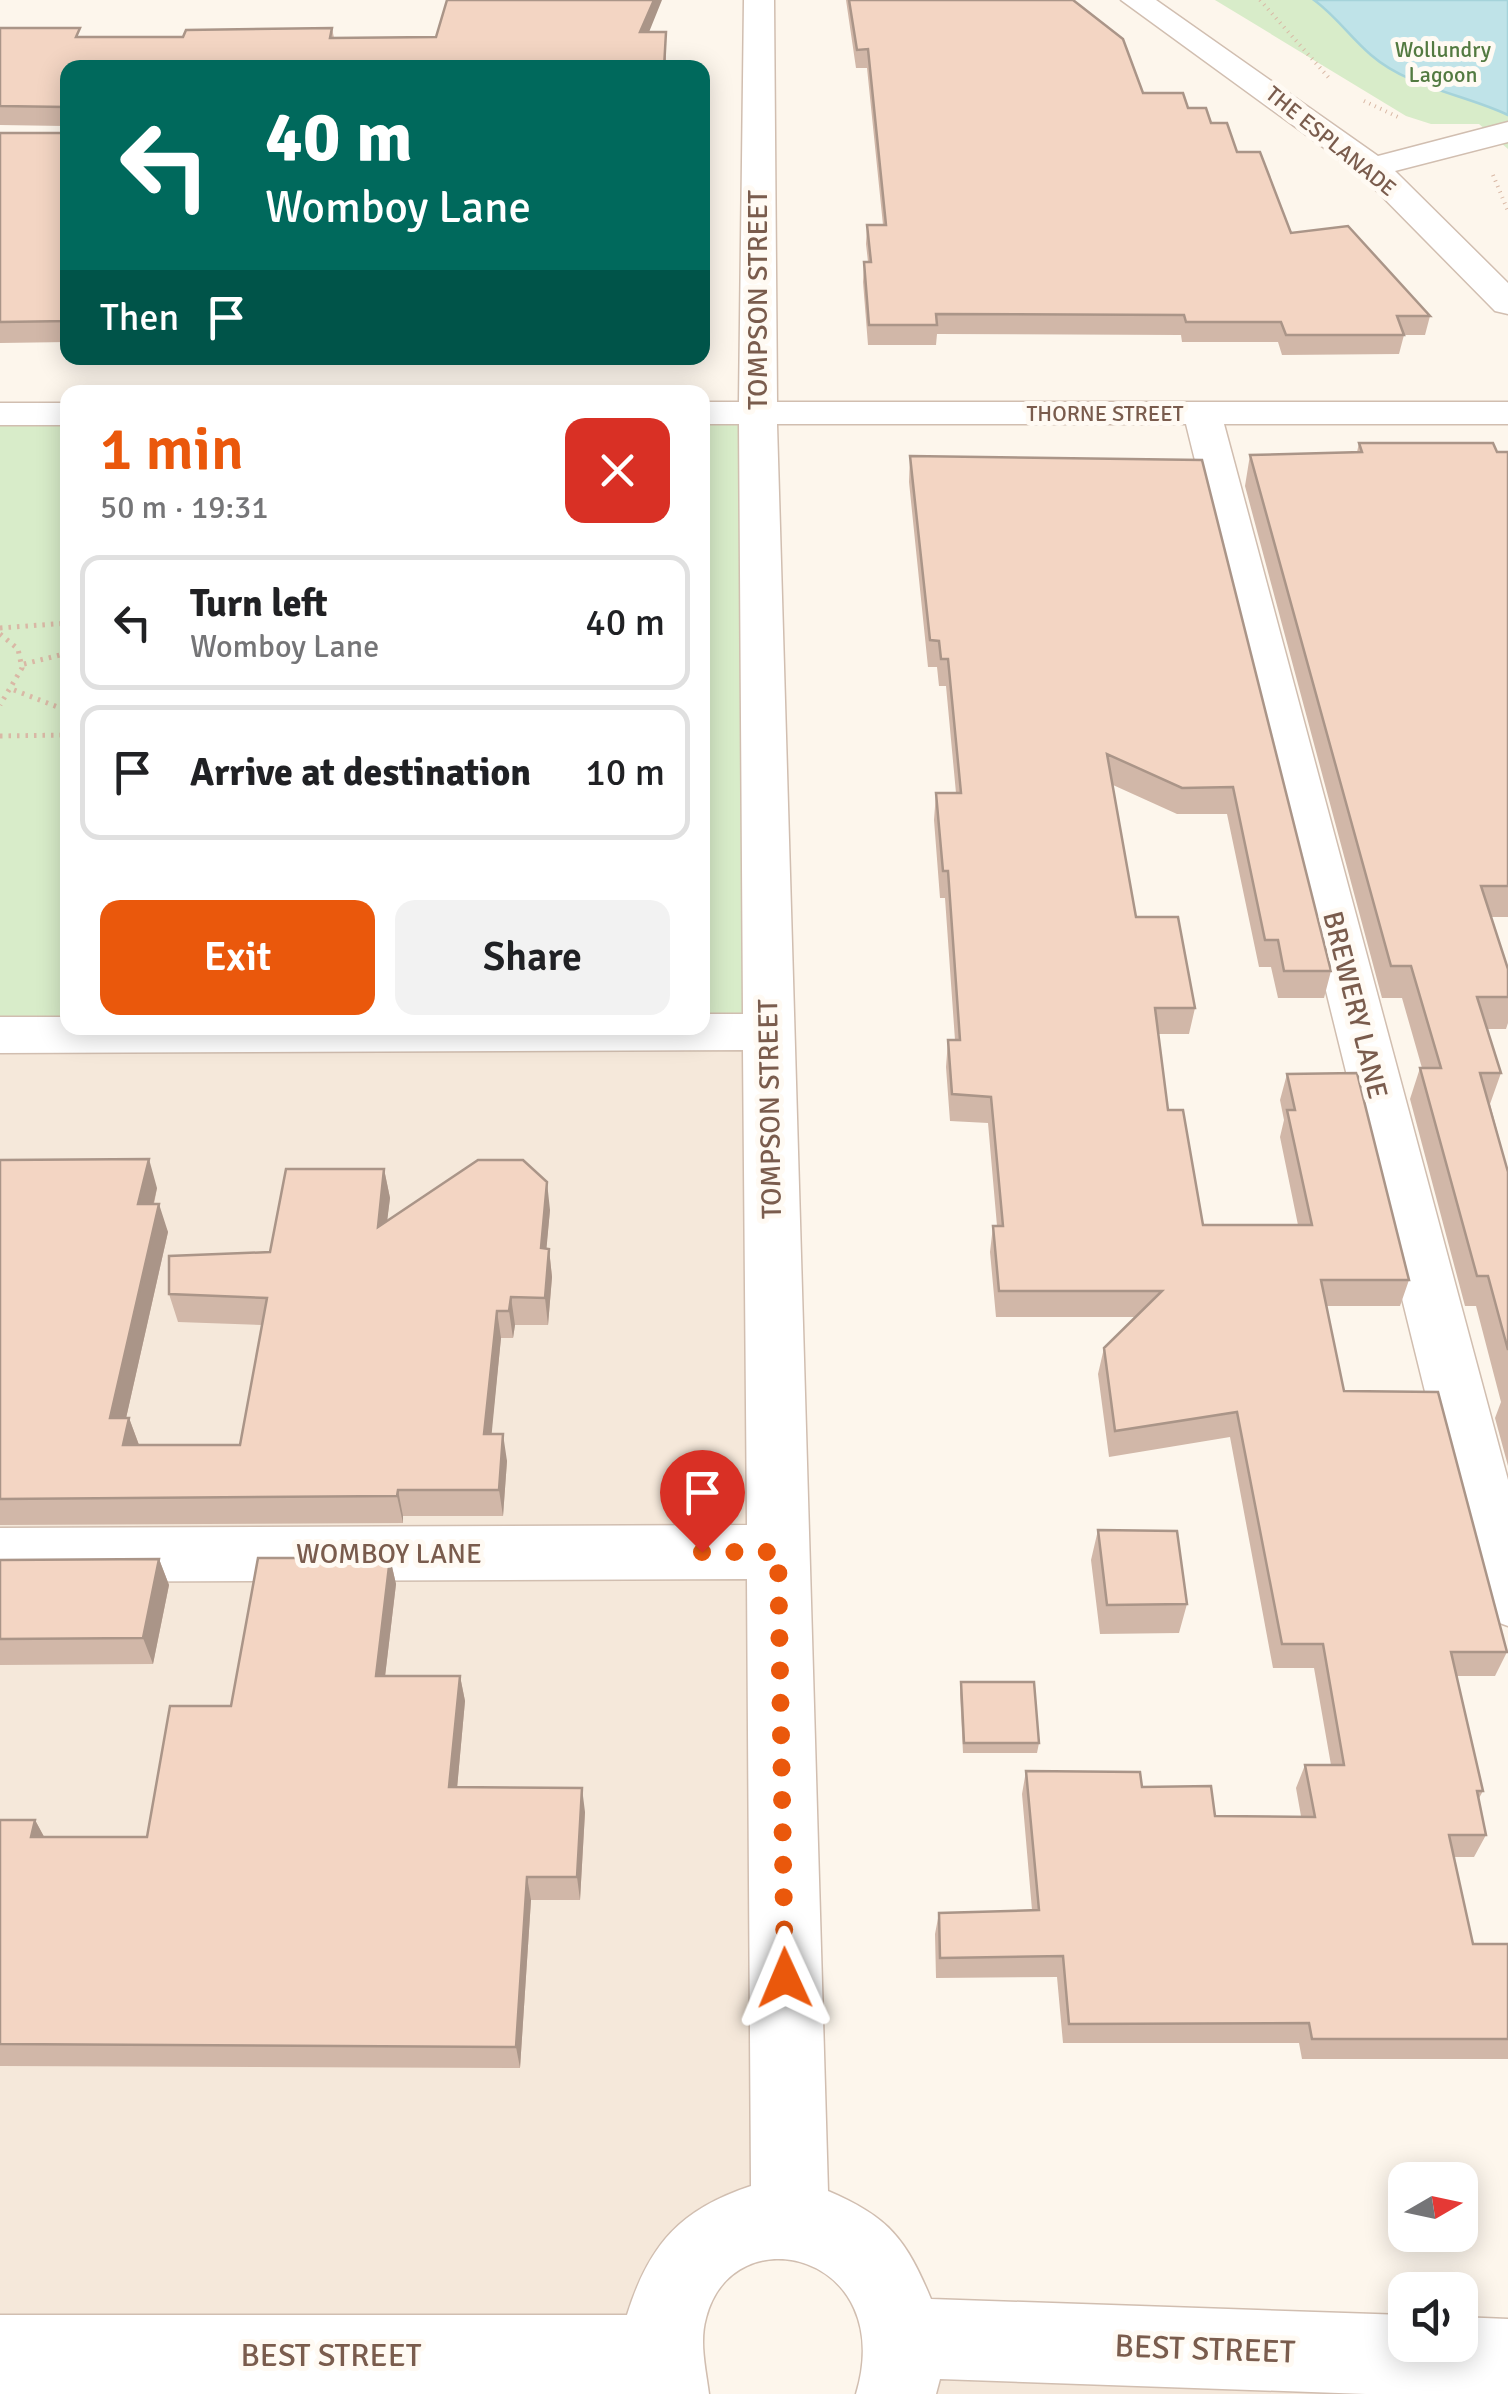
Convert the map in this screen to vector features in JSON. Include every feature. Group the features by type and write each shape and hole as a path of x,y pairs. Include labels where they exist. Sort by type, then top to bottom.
{"street":[{"name":"TOMPSON STREET","path":"759,0 758,413 790,2219"},
{"name":"THE ESPLANADE","path":"1136,0 1280,98 1372,168 1508,303"},
{"path":"1372,168 1508,132"},
{"name":"THORNE STREET","path":"710,413 1508,413"},
{"name":"BREWERY LANE","path":"1202,413 1508,1598"},
{"path":"0,414 60,414"},
{"path":"710,1032 768,1032"},
{"path":"0,1035 60,1035"},
{"name":"WOMBOY LANE","path":"0,1555 778,1552"},
{"path":"666,2374 668,2311 686,2271 714,2240 750,2223 790,2219 822,2226 853,2243 877,2269 895,2302 899,2366"},
{"name":"BEST STREET","path":"0,2356 666,2374"},
{"name":"BEST STREET","path":"899,2366 1508,2359"}],"path":[{"path":"1260,0 1334,84"},
{"path":"1360,99 1402,118"},
{"path":"1500,196 1508,211"},
{"path":"0,631 60,624"},
{"path":"0,631 18,649 24,664 14,690 0,704"},
{"path":"24,664 60,655"},
{"path":"14,690 60,708"},
{"path":"0,736 60,735"}],"shaded area":[{"path":"761,1038 783,2209 655,2344 0,2339 0,1045"},
{"path":"914,2350 1508,2375 1508,2394 904,2394"}],"green space":[{"name":"Wollundry Lagoon","path":"1215,0 1508,0 1508,149 1479,124 1431,124 1406,116"},
{"path":"710,413 758,413 769,1032 710,1032"},
{"path":"0,414 60,414 60,1035 0,1035"}],"water":[{"name":"Wollundry Lagoon","path":"1314,0 1508,0 1508,115 1419,83 1386,66"}],"building":[{"path":"447,0 654,0 640,32 666,32 664,60 60,60 60,107 0,106 0,28 80,28 76,37 183,37 186,30 332,28 330,38 436,37"},
{"path":"849,0 1073,0 1123,39 1143,93 1183,93 1188,108 1206,108 1211,123 1227,123 1237,152 1260,152 1291,233 1348,226 1430,316 1397,316 1404,335 1286,335 1281,322 1186,322 1184,315 936,314 937,325 869,325 864,262 871,262 867,225 886,225 868,49 857,50"},
{"path":"0,133 60,133 60,321 0,322"},
{"path":"1359,443 1493,443 1497,452 1508,452 1508,886 1481,886 1508,969 1508,997 1477,997 1501,1073 1480,1073 1508,1172 1508,1350 1488,1276 1477,1276 1420,1068 1441,1068 1411,966 1391,966 1250,455 1362,452"},
{"path":"910,456 1202,460 1331,971 1284,971 1278,940 1265,940 1233,787 1182,788 1107,754 1136,917 1178,917 1195,1008 1155,1008 1168,1110 1183,1110 1203,1225 1312,1225 1287,1110 1295,1110 1287,1074 1357,1073 1409,1280 1321,1280 1344,1391 1438,1392 1507,1652 1451,1652 1483,1791 1477,1791 1486,1835 1449,1835 1473,1944 1508,1944 1508,2039 1312,2039 1309,2023 1069,2024 1063,1956 940,1958 939,1913 1039,1910 1026,1771 1140,1772 1142,1787 1211,1786 1215,1816 1315,1817 1305,1765 1344,1765 1323,1644 1282,1644 1237,1412 1115,1431 1104,1348 1162,1291 999,1291 993,1226 1003,1226 991,1097 952,1094 948,1040 960,1040 948,871 943,871 936,793 961,793 948,659 941,659 939,641 930,640"},
{"path":"149,1159 138,1204 159,1204 110,1418 129,1418 123,1445 240,1445 267,1298 169,1294 169,1256 270,1252 286,1169 384,1169 378,1227 478,1160 523,1160 547,1182 541,1248 549,1249 545,1298 511,1297 509,1311 497,1311 484,1434 503,1434 499,1490 398,1490 397,1496 0,1499 0,1160"},
{"path":"1098,1530 1177,1531 1187,1604 1107,1605"},
{"path":"258,1558 390,1558 376,1676 460,1676 449,1787 582,1788 577,1877 527,1877 516,2047 0,2044 0,1820 35,1820 31,1837 147,1837 170,1706 231,1706"},
{"path":"159,1559 143,1638 0,1639 0,1560"},
{"path":"961,1682 1034,1682 1039,1743 964,1743"}],"route":[{"path":"702,1552 778,1552 785,1978"}]}
